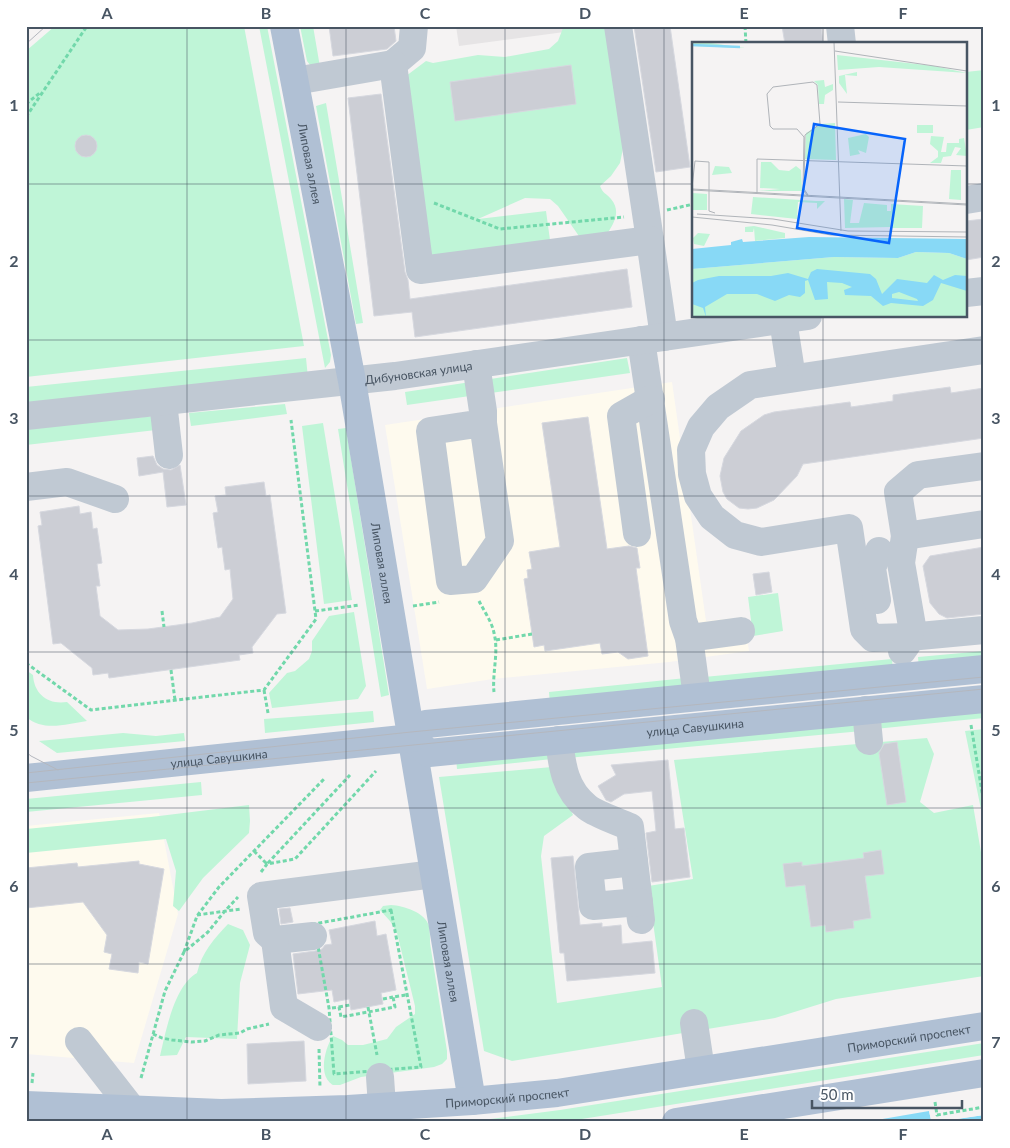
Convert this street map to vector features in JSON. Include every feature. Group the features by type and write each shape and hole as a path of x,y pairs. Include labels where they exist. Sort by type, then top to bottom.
{"main road":[{"name":"Липовая аллея","path":"284,26 352,381 472,1101"},
{"path":"412,738 426,724 697,697 900,651 984,669"},
{"name":"улица Савушкина","path":"26,778 412,738 429,753 984,698"},
{"name":"Приморский проспект","path":"26,1104 220,1113 472,1101 557,1093 984,1026"},
{"path":"676,1122 984,1073"}],"street":[{"path":"295,81 393,64 412,48 414,26"},
{"path":"618,26 648,227 653,339 651,399 683,621 690,638 697,697"},
{"path":"840,26 842,42"},
{"path":"393,64 420,270 648,227"},
{"path":"968,200 984,197"},
{"path":"968,293 984,291"},
{"path":"792,378 796,318"},
{"name":"Дибуновская улица","path":"26,416 352,381 796,318"},
{"path":"984,350 750,385 718,407 701,427 691,450 692,474 698,496 712,517 735,535 761,542 849,528 864,629 873,638 900,651 984,630"},
{"path":"476,364 483,411 482,423 500,541 474,579 450,581 430,431 482,423"},
{"path":"637,534 621,416 651,399"},
{"path":"163,402 170,455"},
{"path":"900,651 912,626 901,563 906,536 898,492 918,475 984,466"},
{"path":"26,487 66,482 115,500"},
{"path":"906,536 984,524"},
{"path":"879,551 872,568 880,621 900,651"},
{"path":"690,638 741,631"},
{"path":"866,710 869,741"},
{"path":"559,740 562,766 569,788 587,808 630,827 640,911 593,906 589,867 634,862"},
{"path":"323,1018 284,1007 275,940 267,933 261,896 434,874"},
{"path":"275,940 313,936"},
{"path":"694,1022 701,1070"},
{"path":"79,1041 132,1109"},
{"path":"379,1069 382,1106"}],"path":[{"path":"26,117 88,26"},
{"path":"745,26 746,42"},
{"path":"26,104 44,90"},
{"path":"410,193 500,229 648,227"},
{"path":"268,713 264,690 316,619 290,420"},
{"path":"474,579 476,596 494,631 496,640 494,692"},
{"path":"315,611 360,604"},
{"path":"162,612 164,627"},
{"path":"496,640 532,634"},
{"path":"26,663 91,710 264,690"},
{"path":"170,670 175,700"},
{"path":"970,725 984,804"},
{"path":"254,851 267,864 350,775"},
{"path":"184,952 197,916 219,887 325,778"},
{"path":"979,780 984,783"},
{"path":"197,916 262,906"},
{"path":"391,910 421,1067 334,1074 323,1018 314,924 391,910"},
{"path":"382,999 406,995"},
{"path":"339,1007 341,1017 395,1007 393,998"},
{"path":"323,1018 339,1007 350,1005"},
{"path":"368,1007 379,1069"},
{"path":"153,1034 172,1040 205,1041 219,1036 240,1033 255,1026 274,1023"},
{"path":"935,1100 937,1115 984,1107"}],"shaded area":[{"path":"456,26 601,26 602,27 459,46"},
{"path":"672,382 706,621 744,617 749,651 669,662 493,679 427,689 385,425"},
{"path":"159,813 178,914 134,1063 26,1054 26,826"}],"green space":[{"path":"55,26 244,26 304,346 26,377 26,51"},
{"path":"259,26 267,26 331,355 330,362 325,368"},
{"path":"300,26 313,26 320,67 310,65 307,61"},
{"path":"565,26 606,26 628,124 620,163 611,176 600,186 603,192 611,199 616,209 611,228 605,237 581,239 558,206 550,199 525,198 478,219 546,211 550,240 487,266 477,277 459,277 426,267 406,76 426,61 433,63 478,55 505,57 549,49 558,41"},
{"path":"984,70 984,127 968,130 968,72"},
{"path":"326,103 363,323 356,324 316,106"},
{"path":"306,358 308,378 26,405 26,387"},
{"path":"627,358 630,373 407,405 405,392"},
{"path":"285,404 287,414 191,426 189,413"},
{"path":"154,416 156,430 26,445 26,429"},
{"path":"323,423 352,600 324,604 302,426"},
{"path":"346,428 389,695 381,697 338,429"},
{"path":"778,593 783,631 753,636 748,597"},
{"path":"354,612 366,686 358,699 272,708 269,693 287,673 295,671 309,659 312,651 312,641 329,616"},
{"path":"984,651 984,662 919,669 918,657"},
{"path":"892,659 893,671 705,689 704,677"},
{"path":"26,670 33,675 36,688 43,697 54,702 67,702 87,721 48,726 33,722 26,717"},
{"path":"686,678 687,691 550,705 549,692"},
{"path":"984,706 984,718 875,729 874,716"},
{"path":"373,711 374,722 265,733 264,719"},
{"path":"861,719 862,731 567,758 566,746"},
{"path":"984,729 984,824 965,731"},
{"path":"123,733 156,736 184,733 185,741 57,753 39,741"},
{"path":"927,738 934,754 920,802 934,813 973,805 984,870 984,976 836,999 775,1018 512,1061 484,1051 439,777 552,767 573,815 544,836 541,856 557,1003 662,987 648,886 693,879 674,760"},
{"path":"551,748 552,759 457,769 456,757"},
{"path":"201,782 202,795 26,812 26,799"},
{"path":"249,805 249,833 203,878 179,911 173,906 176,871 166,839 26,853 26,829"},
{"path":"391,905 408,908 419,913 429,926 447,1059 442,1064 434,1067 361,1077 340,1085 333,1085 325,1074 324,1063 328,1045 333,1036 348,1045 363,1045 387,1039 396,1027 415,1014 415,1006 397,933 390,921 380,910 383,906"},
{"path":"228,924 243,930 250,945 240,983 237,1039 186,1037 177,1055 160,1056 168,1022 182,988 197,973 209,946"},
{"path":"984,1043 984,1055 563,1122 467,1122 560,1110"}],"water":[{"path":"929,1111 931,1120 935,1122 865,1122"},
{"path":"984,1115 984,1122 937,1122"}],"pier":[{"path":"929,1111 931,1111 933,1118 936,1119 984,1112 984,1115 935,1122 931,1120"}],"building":[{"path":"329,26 394,26 396,41 387,49 333,56"},
{"path":"634,26 670,26 690,167 656,172"},
{"path":"782,26 821,26 823,42 785,42"},
{"path":"571,65 576,104 455,121 450,82"},
{"path":"381,94 410,299 627,269 632,307 415,337 412,312 374,316 348,98"},
{"path":"86,135 94,138 97,146 94,154 86,157 78,154 75,146 78,138"},
{"path":"984,219 984,257 968,260 968,221"},
{"path":"950,387 951,393 984,388 984,438 803,464 797,476 774,500 757,508 739,508 727,499 723,492 720,476 724,458 741,431 764,415 850,402 851,407 893,401 893,395"},
{"path":"588,417 607,549 629,546 637,548 640,568 636,568 648,656 628,659 618,652 602,654 600,643 545,651 544,645 534,647 524,579 528,578 527,570 532,569 529,552 560,547 542,423"},
{"path":"153,456 157,465 163,469 171,470 180,465 186,505 167,507 163,472 139,476 137,458"},
{"path":"264,482 266,496 270,495 286,613 277,614 252,647 253,653 239,655 240,660 109,678 108,673 93,675 92,668 61,643 53,644 38,526 42,525 40,512 79,506 80,514 91,512 93,529 97,528 102,563 97,564 100,586 96,586 100,616 118,630 148,629 220,617 233,599 230,569 225,570 222,547 218,548 213,513 218,512 215,496 226,495 225,487"},
{"path":"984,547 984,614 947,618 939,614 930,603 923,566 930,556"},
{"path":"769,572 772,592 756,595 753,574"},
{"path":"897,742 906,802 887,805 879,753 884,744"},
{"path":"668,760 675,829 684,828 690,877 652,882 646,833 656,831 652,791 624,794 611,802 606,800 598,786 616,775 611,765"},
{"path":"881,850 884,874 865,876 871,918 853,921 854,928 826,932 825,925 811,927 805,885 786,887 783,864 802,862 802,866 864,858 863,853"},
{"path":"573,856 580,925 602,923 602,927 621,925 622,944 652,941 655,973 567,981 564,953 560,953 551,858"},
{"path":"139,861 139,864 164,869 148,964 139,962 138,973 109,969 112,954 104,952 107,935 83,902 26,908 26,868 77,863 78,867"},
{"path":"290,908 293,922 281,924 279,909"},
{"path":"375,921 377,936 386,934 396,990 381,993 383,1004 351,1010 349,999 334,1002 332,990 298,994 293,954 315,951 322,949 325,945 332,944 329,930"},
{"path":"304,1041 306,1081 248,1084 247,1044"}],"tram line":[{"path":"26,44 46,26"},
{"path":"26,773 411,732 984,677"},
{"path":"26,783 984,689"},
{"path":"26,752 58,770"}]}
